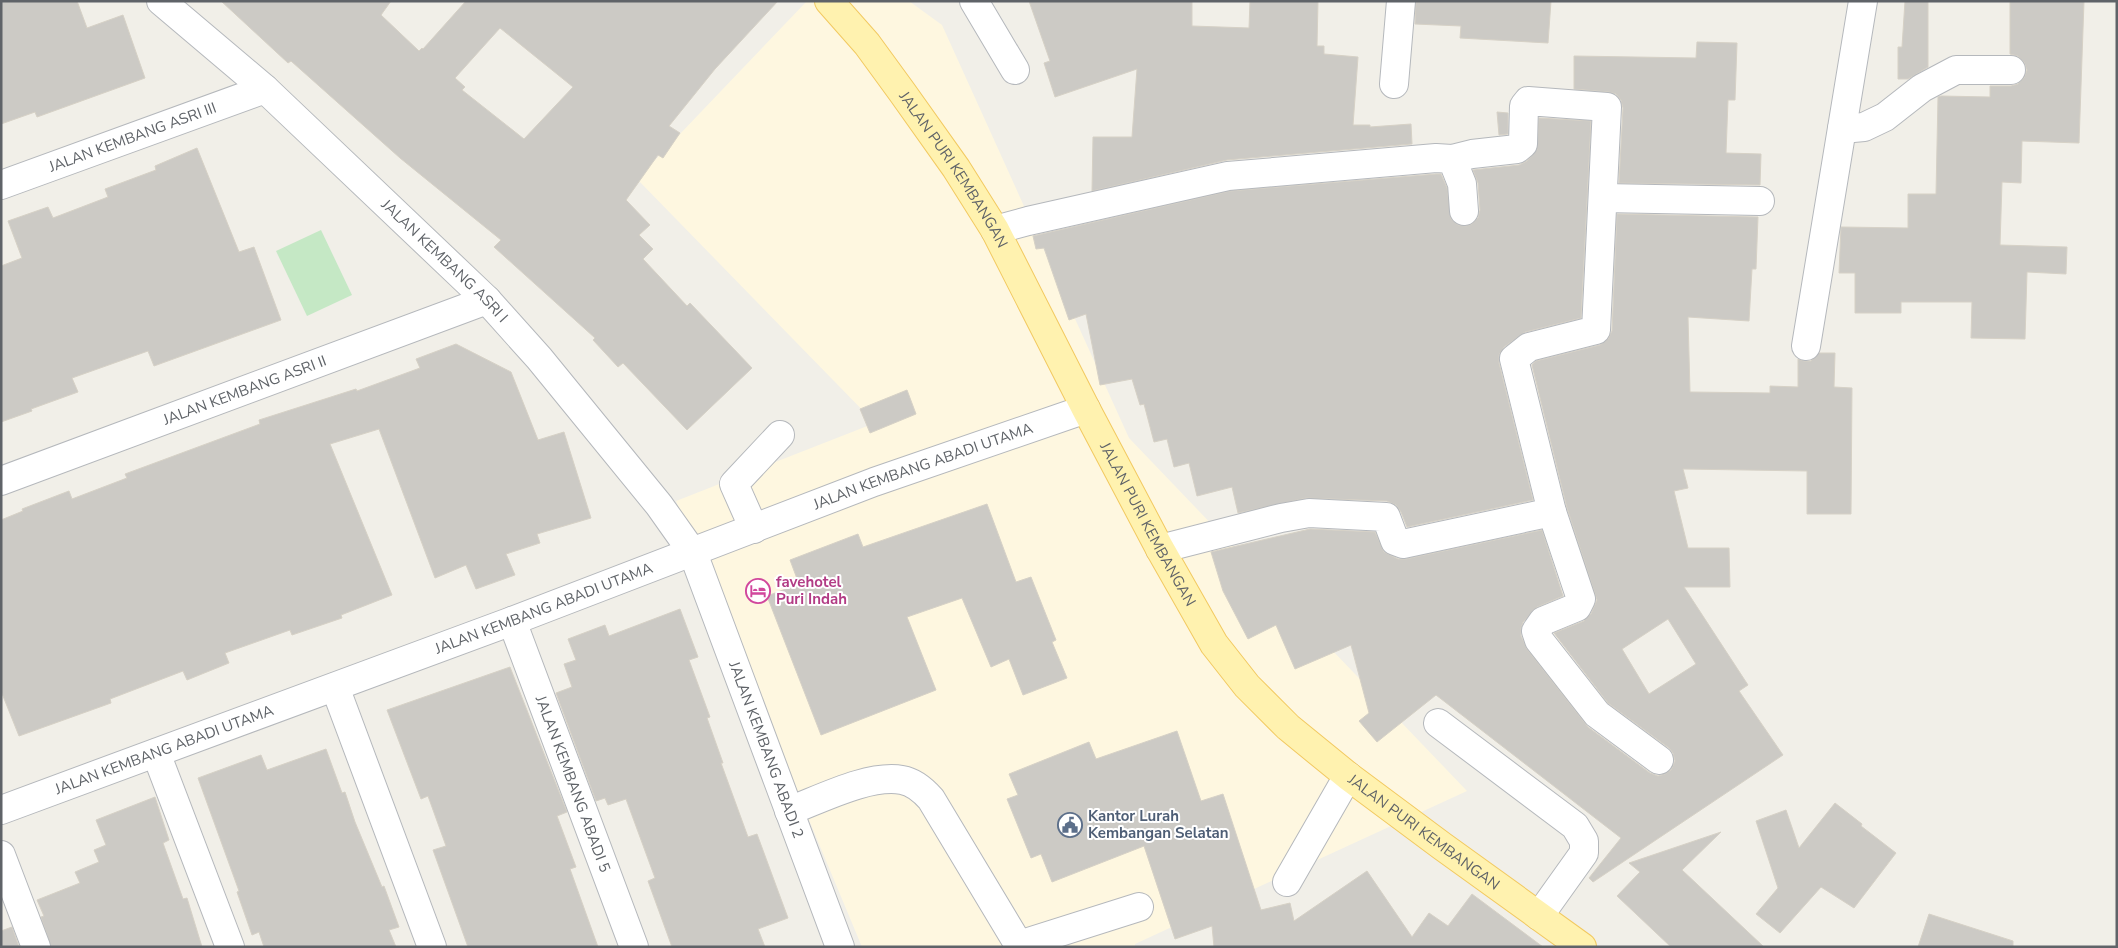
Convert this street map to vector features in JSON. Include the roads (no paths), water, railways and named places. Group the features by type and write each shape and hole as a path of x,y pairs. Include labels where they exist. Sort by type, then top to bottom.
{"main road":[{"name":"JALAN PURI KEMBANGAN","path":"829,1 867,44 902,92 956,168 995,230 1160,549 1214,644 1247,686 1288,727 1348,776 1582,947"}],"street":[{"name":"JALAN KEMBANG ASRI I","path":"161,1 265,89 487,300 539,358 660,505 693,553"},
{"path":"974,1 1015,70"},
{"path":"1394,84 1401,1"},
{"path":"1806,346 1862,1"},
{"path":"1842,129 1864,128 1885,117 1922,88 1956,70 2011,70"},
{"name":"JALAN KEMBANG ASRI III","path":"1,186 265,89"},
{"path":"995,230 1037,218 1228,176 1436,158 1452,159 1472,154 1517,149 1523,144 1524,106 1528,100 1607,107 1596,330 1529,346 1514,359 1552,512 1581,599 1577,607 1542,621 1536,631 1539,640 1596,714 1660,760"},
{"path":"1452,159 1462,184 1464,211"},
{"path":"1603,198 1760,201"},
{"name":"JALAN KEMBANG ASRI II","path":"1,482 487,300"},
{"name":"JALAN KEMBANG ABADI UTAMA","path":"1,810 693,553 874,482 1086,409"},
{"path":"754,529 734,484 780,435"},
{"path":"1160,549 1281,518 1309,513 1386,517 1395,541 1403,544 1552,512"},
{"name":"JALAN KEMBANG ABADI 2","path":"693,553 840,947"},
{"name":"JALAN KEMBANG ABADI 5","path":"512,621 634,947"},
{"path":"334,687 432,947"},
{"path":"1438,723 1575,826 1584,841 1584,853 1539,916"},
{"path":"156,753 230,947"},
{"path":"1287,882 1348,776"},
{"path":"789,811 862,784 883,779 903,780 919,787 931,799 1019,946 1139,907"},
{"path":"1,855 36,947"}],"place":[{"name":"favehotel Puri Indah","path":"758,591"},
{"name":"Kantor Lurah Kembangan Selatan","path":"1070,825"}]}
